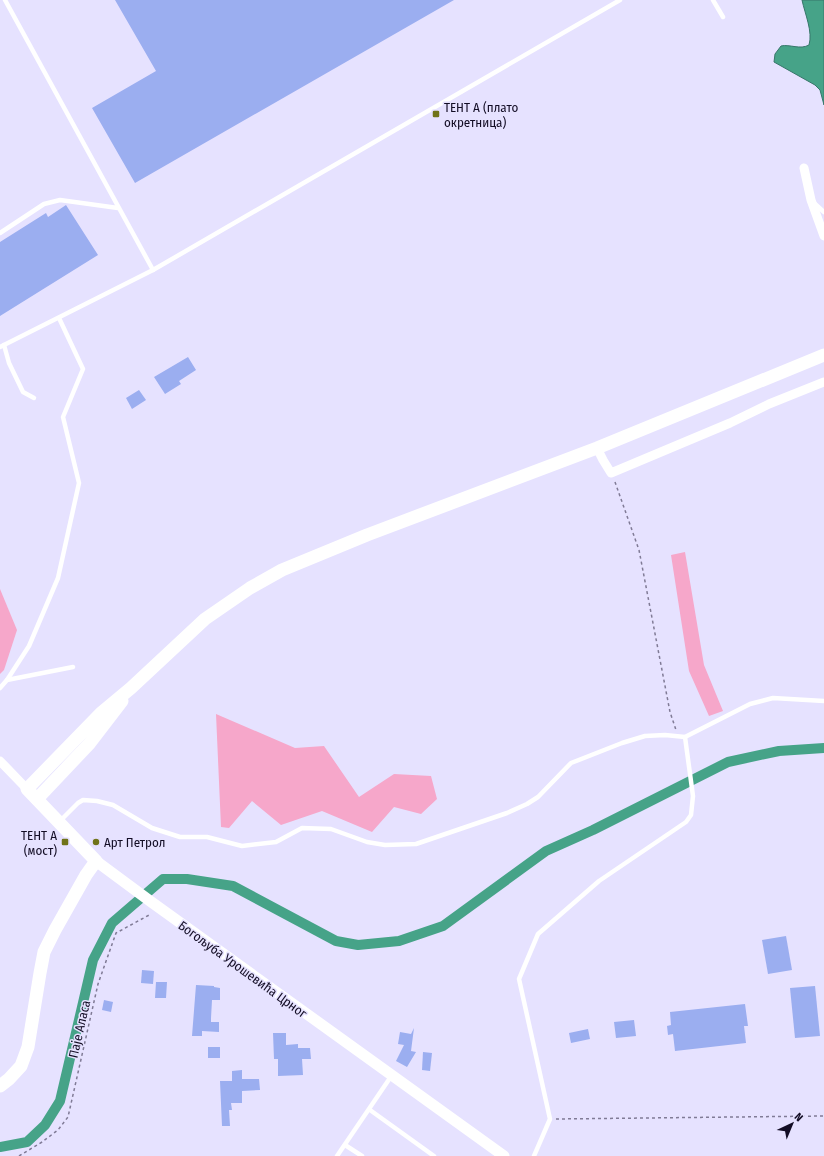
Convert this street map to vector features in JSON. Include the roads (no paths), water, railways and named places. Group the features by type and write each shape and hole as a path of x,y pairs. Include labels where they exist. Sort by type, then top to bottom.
{"main road":[{"path":"27,789 101,713 131,688 177,643 205,619 250,588 282,570 367,535 597,448 824,355"},
{"path":"37,799 89,744 131,688"},
{"name":"Богољуба Урошевића Црног","path":"27,789 96,861"},
{"path":"0,1086 21,1066 28,1048 44,952 86,875 96,861"}],"street":[{"path":"804,168 811,200 824,236"},
{"path":"597,448 611,473 730,423 769,404 824,382"},
{"name":"Богољуба Урошевића Црног","path":"0,761 27,789"},
{"name":"Богољуба Урошевића Црног","path":"96,861 134,890 504,1156"}],"lane":[{"path":"5,0 153,270"},
{"path":"34,398 23,392 2,346 153,270 620,0"},
{"path":"713,0 723,16"},
{"path":"0,233 44,204 60,200 118,208"},
{"path":"811,200 824,212"},
{"path":"0,688 7,680 29,646 58,578 79,483 63,417 83,369 59,318"},
{"path":"7,680 73,667"},
{"path":"59,822 78,803 84,800 97,801 113,805 152,828 180,837 207,837 242,846 276,842 302,828 331,830 367,842 385,845 416,844 507,813 527,804 538,797 571,763 622,743 645,736 685,737 750,704 774,698 824,701"},
{"path":"534,1156 550,1119 519,979 538,934 599,881 686,822 691,815 693,796 685,737"},
{"path":"337,1156 370,1110 392,1075"},
{"path":"370,1110 434,1156"},
{"path":"345,1145 362,1156"}],"waterway":[{"path":"0,1147 27,1142 45,1125 60,1101 93,960 112,923 163,879 187,879 233,886 336,941 358,945 399,941 443,926 546,851 593,830 728,762 779,751 824,748"}],"place":[{"name":"ТЕНТ А (плато окретница)","path":"436,114"},
{"name":"ТЕНТ А (мост)","path":"65,842"},
{"name":"Арт Петрол","path":"96,842"}]}
